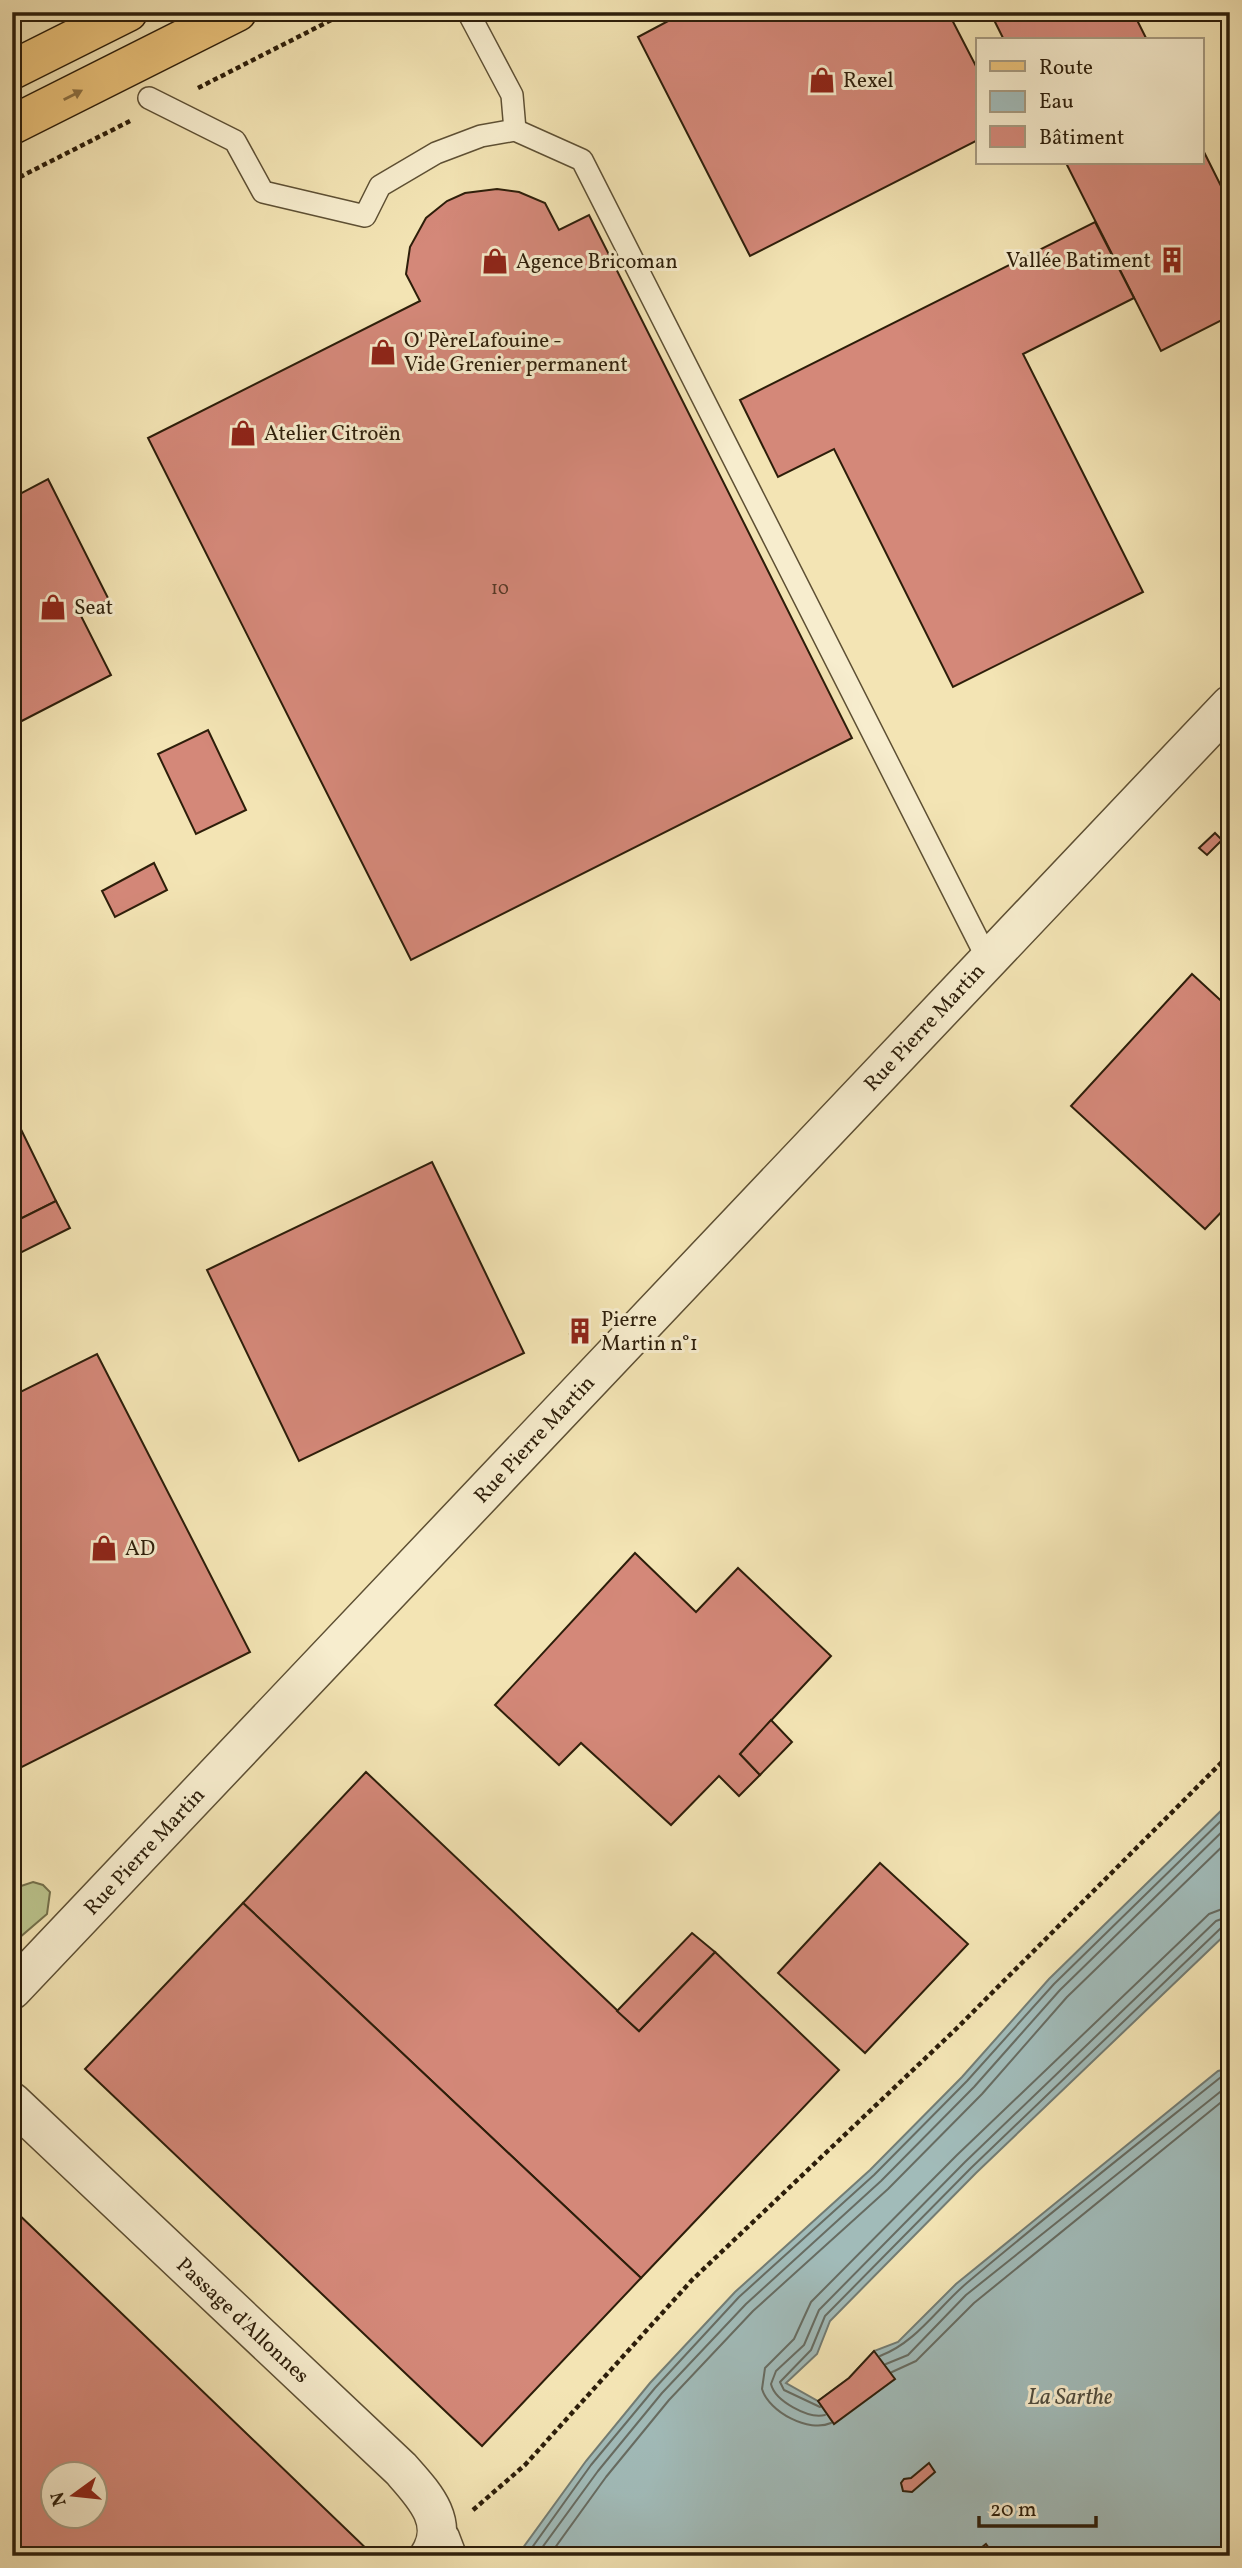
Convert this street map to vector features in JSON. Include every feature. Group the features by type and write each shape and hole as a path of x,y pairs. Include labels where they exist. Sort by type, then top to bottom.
{"main road":[{"path":"12,70 128,12"},
{"path":"12,125 237,12"}],"street":[{"name":"Rue Pierre Martin","path":"12,1990 1230,705"},
{"name":"Passage d'Allonnes","path":"12,2102 401,2469 432,2505 441,2546"}],"lane":[{"path":"468,12 512,95 515,131"},
{"path":"149,98 235,141 263,192 365,216 380,186 436,153 481,136 515,131 540,139 582,160 988,960"}],"path":[{"path":"441,2546 472,2510 525,2465 692,2280 945,2040 1230,1754"}],"green space":[{"path":"33,1882 43,1885 50,1892 47,1914 12,1944 12,1889"}],"water":[{"name":"La Sarthe","path":"1230,1802 1230,1930 976,2173 830,2321 817,2354 786,2383 818,2401 849,2378 874,2351 898,2342 956,2284 1218,2071 1230,2068 1230,2556 517,2556 586,2461 650,2383 735,2292 870,2170 962,2077 1049,1979"}],"building":[{"path":"685,12 948,12 976,66 976,141 750,256 638,37"},
{"path":"990,12 1133,12 1146,38 1003,38"},
{"name":"Vallée Batiment","path":"1204,152 1230,204 1230,316 1161,351 1067,164 1204,164"},
{"path":"497,189 519,192 545,203 559,230 589,215 852,738 411,960 148,438 420,301 406,274 410,247 426,218 447,201 465,193"},
{"path":"1095,222 1134,298 1023,354 1143,592 953,687 834,449 778,477 740,400"},
{"name":"Seat","path":"48,479 109,600 80,614 111,675 12,726 12,498"},
{"path":"208,730 246,810 196,834 158,754"},
{"path":"1215,833 1222,840 1207,855 1199,848"},
{"path":"154,863 167,890 115,917 102,891"},
{"path":"1192,974 1230,1009 1230,1203 1205,1229 1071,1106"},
{"path":"12,1111 56,1201 12,1223"},
{"path":"432,1162 524,1353 299,1461 207,1270"},
{"path":"56,1201 70,1228 12,1257 12,1223"},
{"name":"Pierre Martin n°1","path":"582,1321 589,1327 577,1340 570,1334"},
{"name":"AD","path":"97,1354 250,1652 12,1772 12,1396"},
{"path":"635,1553 696,1612 738,1568 831,1656 740,1754 760,1775 739,1796 719,1776 671,1825 581,1743 559,1765 495,1705"},
{"path":"771,1720 792,1742 760,1775 740,1754"},
{"path":"366,1772 639,2031 715,1952 839,2070 641,2278 243,1903"},
{"path":"880,1863 968,1944 865,2053 778,1973"},
{"path":"243,1903 641,2278 482,2446 85,2069"},
{"path":"692,1933 715,1952 639,2031 617,2011"},
{"path":"12,2208 374,2556 12,2556"},
{"path":"874,2351 895,2379 834,2424 818,2401 849,2378"},
{"path":"929,2463 935,2472 912,2492 903,2491 901,2483 904,2479 911,2478"},
{"path":"986,2544 992,2552 987,2556 971,2556"}],"place":[{"name":"Rexel","path":"822,80"},
{"name":"Vallée Batiment","path":"1172,260"},
{"name":"Agence Bricoman","path":"495,261"},
{"name":"O' PèreLafouine - Vide Grenier permanent","path":"383,352"},
{"name":"Atelier Citroën","path":"243,433"},
{"name":"Seat","path":"53,607"},
{"name":"Pierre Martin n°1","path":"580,1331"},
{"name":"AD","path":"104,1548"}]}
